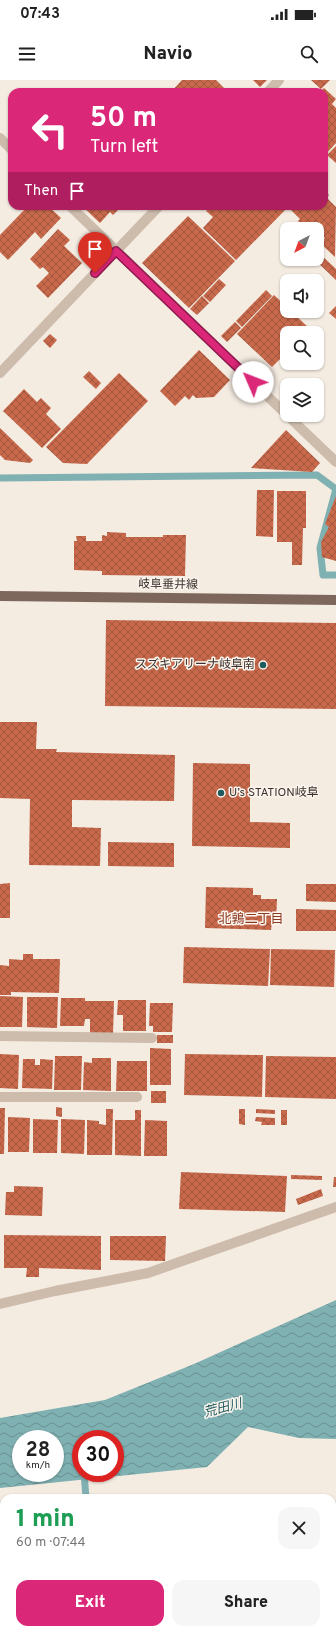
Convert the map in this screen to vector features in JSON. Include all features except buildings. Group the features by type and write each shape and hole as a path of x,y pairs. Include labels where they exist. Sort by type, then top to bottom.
{"main road":[{"name":"岐阜垂井線","path":"0,596 336,600"}],"street":[{"path":"272,88 280,80"},
{"path":"0,138 8,146"},
{"path":"74,210 280,408"},
{"path":"0,373 155,210"},
{"path":"294,422 336,462"},
{"path":"0,1036 152,1038"},
{"path":"0,1097 137,1097"},
{"path":"0,1304 56,1291 148,1273 336,1207"}],"water":[{"name":"荒田川","path":"336,1300 336,1439 299,1438 248,1427 207,1467 124,1475 124,1430 72,1430 72,1481 64,1482 64,1430 12,1430 12,1482 59,1482 0,1488 0,1418 105,1400 194,1364"}],"waterway":[{"path":"0,478 317,475 336,489 320,548 323,575 336,575"},
{"path":"85,1482 86,1494"}],"place":[{"name":"スズキアリーナ岐阜南","path":"263,665"},
{"name":"U’s STATION岐阜","path":"221,793"}],"district":[{"name":"北鶉二丁目","path":"251,920"}],"route":[{"path":"95,273 116,251 253,382"}]}
